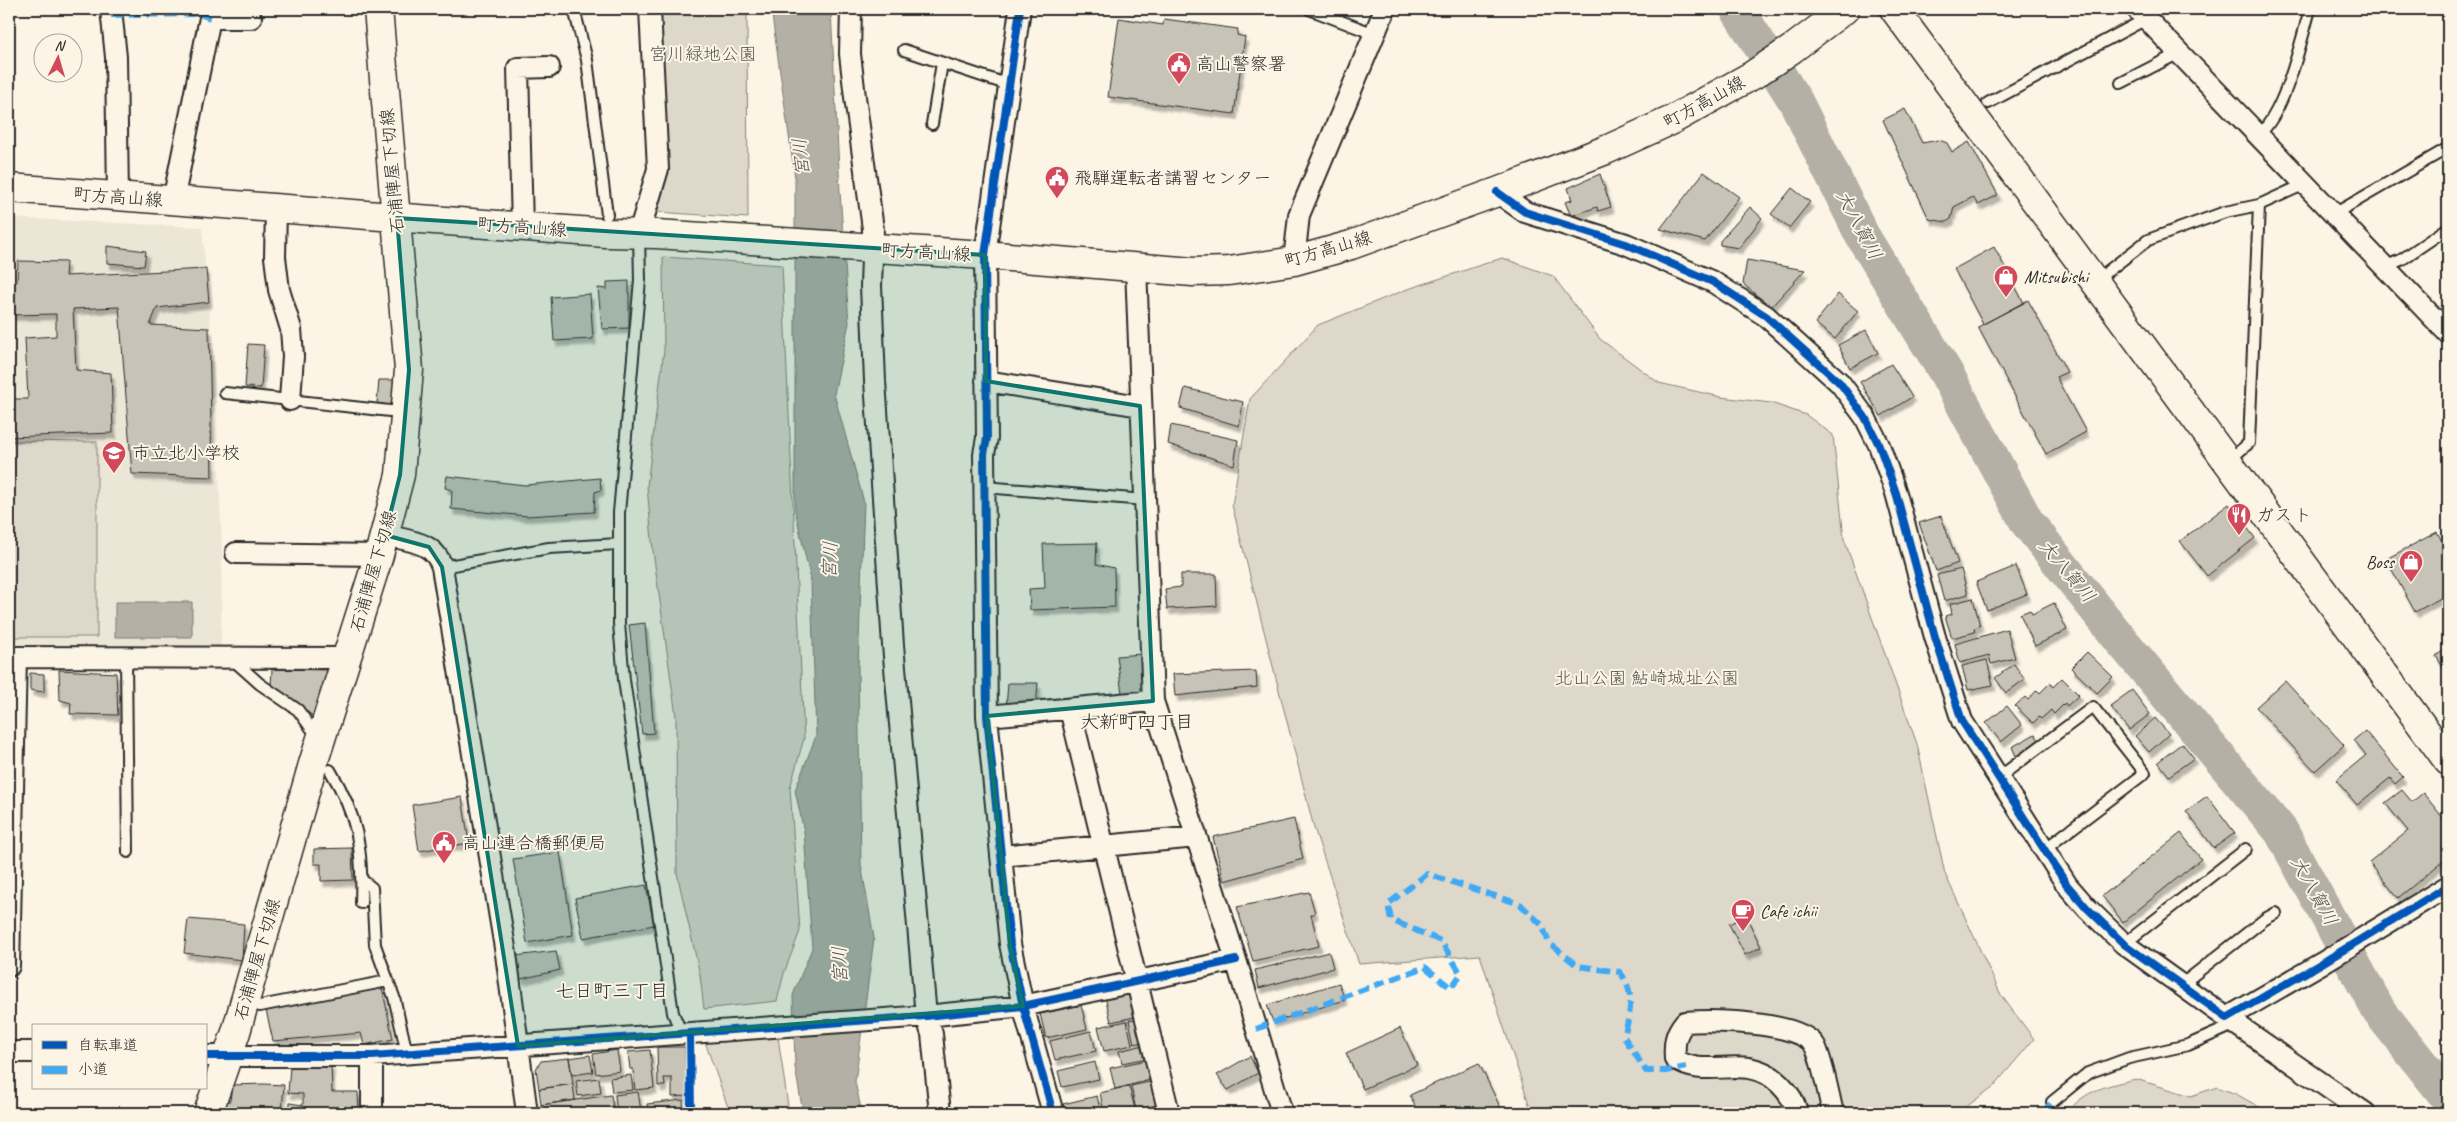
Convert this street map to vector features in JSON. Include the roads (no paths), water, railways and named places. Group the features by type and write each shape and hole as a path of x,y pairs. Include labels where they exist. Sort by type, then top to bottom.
{"main road":[{"name":"石浦陣屋下切線","path":"208,1113 216,1057 236,1032 323,735 382,545 400,475 407,412 409,370 378,9"},
{"name":"町方高山線","path":"9,188 606,233 985,255 1193,272 1220,272 1294,261 1351,245 1606,150 1672,120 1722,92 1814,34 1845,9"},
{"path":"1894,9 2448,761"}],"street":[{"path":"111,9 116,57 118,197"},
{"path":"648,234 658,168 650,9"},
{"path":"851,9 851,62 869,248 892,645 920,1017 932,1034 940,1113"},
{"path":"1020,9 985,255 987,438 984,454 984,487 988,716 1010,944 1023,1006 1052,1113"},
{"path":"1294,261 1299,215 1385,9"},
{"path":"2141,14 2448,333"},
{"path":"172,201 210,18 251,18"},
{"path":"522,227 518,68 548,67"},
{"path":"1497,192 1525,212 1626,244 1713,282 1766,316 1844,389 1864,417 1879,445 1896,493 1935,637 1962,722 2067,885 2087,908 2124,944 2231,1021 2365,1113"},
{"path":"276,209 275,258 279,290 291,329 294,356 290,400"},
{"path":"1136,267 1153,701 1236,960 1282,1113"},
{"path":"986,380 1140,406"},
{"path":"236,553 382,545 430,547 439,556 506,954 527,1113"},
{"path":"9,966 12,657 348,658"},
{"path":"988,716 1153,701"},
{"path":"1070,709 1169,1113"},
{"path":"1001,856 1196,836"},
{"path":"2231,1021 2448,886"},
{"path":"216,1057 327,1054 372,1056 920,1017 1023,1006 1236,960"},
{"path":"1797,1113 1792,1098 1785,1089 1765,1072 1737,1065 1708,1068 1686,1067 1675,1059 1674,1047 1677,1032 1685,1022 1704,1021 1761,1024 1805,1036 1815,1045 1833,1113"},
{"path":"9,1052 32,1052"},
{"path":"372,1056 372,1113"}],"lane":[{"path":"574,9 587,60 607,215"},
{"path":"1309,9 1364,30 1373,37"},
{"path":"2258,135 2268,127 2295,64 2309,13"},
{"path":"1988,104 2141,14"},
{"path":"904,50 1009,85"},
{"path":"2121,83 2179,53"},
{"path":"932,124 942,63"},
{"path":"2334,214 2448,148"},
{"path":"2108,270 2148,240 2225,212 2259,205 2305,184"},
{"path":"2228,461 2249,443 2259,205"},
{"path":"2384,267 2401,260 2448,228"},
{"path":"648,234 640,280 620,504 619,624 624,680 673,1013 689,1034"},
{"path":"225,393 390,411"},
{"path":"984,487 1145,500"},
{"path":"442,567 549,548 619,544"},
{"path":"126,657 128,852"},
{"path":"229,657 260,684 298,710 311,728 323,735"},
{"path":"1998,778 2093,707 2145,773 2045,849"},
{"path":"330,770 344,793 354,821 360,847 361,903"},
{"path":"2124,944 2246,848"},
{"path":"362,880 372,888 375,945 394,998 407,1053"},
{"path":"2181,985 2276,913"},
{"path":"260,1006 388,981"},
{"path":"2052,1102 2088,1074 2129,1058 2188,1046 2231,1021"}],"water":[{"name":"宮川","path":"771,9 831,9 849,323 834,394 864,502 858,668 861,864 874,938 855,1082 862,1113 803,1113 795,1067 793,995 812,948 804,832 795,790 816,736 811,581 795,510 795,178"},
{"path":"115,602 192,602 192,637 115,637"}],"waterway":[{"name":"大八賀川","path":"1737,9 1796,102 1862,235 1946,373 2027,522 2120,639 2281,831 2379,1011 2448,1098"}],"place":[{"name":"高山警察署","path":"1179,85"},
{"name":"飛騨運転者講習センター","path":"1057,199"},
{"name":"Mitsubishi","path":"2006,298"},
{"name":"市立北小学校","path":"114,474"},
{"name":"ガスト","path":"2239,536"},
{"name":"Boss","path":"2411,583"},
{"name":"高山連合橋郵便局","path":"444,864"},
{"name":"Cafe ichii","path":"1743,932"}],"district":[{"name":"大新町四丁目","path":"1137,722"},
{"name":"七日町三丁目","path":"612,991"}],"park label":[{"name":"宮川緑地公園","path":"703,54"},
{"name":"北山公園 鮎崎城址公園","path":"1647,678"}]}
